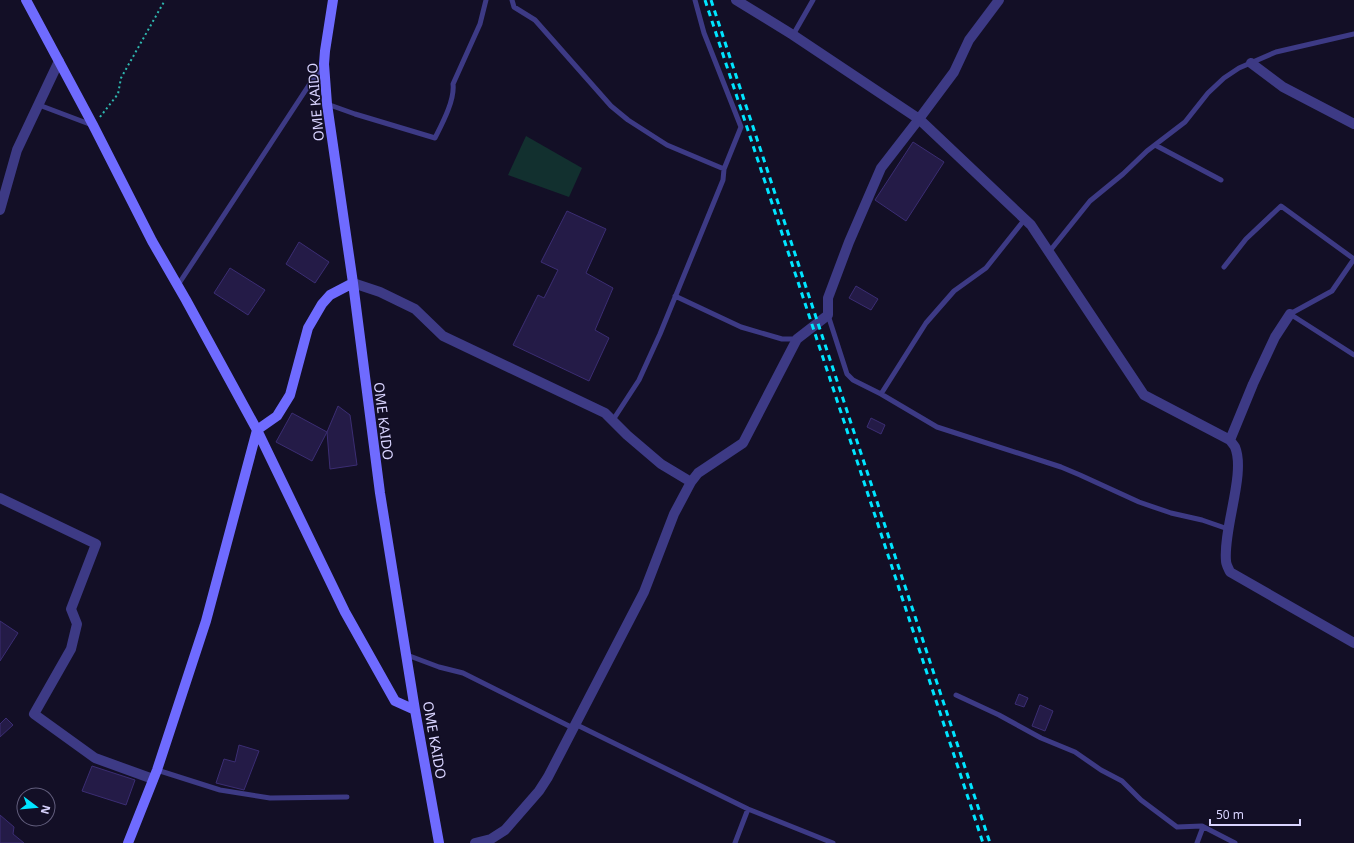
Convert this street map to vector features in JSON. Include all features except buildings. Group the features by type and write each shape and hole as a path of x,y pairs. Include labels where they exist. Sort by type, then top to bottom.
{"street":[{"path":"26,0 93,125 152,241 178,285 257,430 345,612 395,701 414,710"},
{"name":"OME KAIDO","path":"333,0 324,64 327,104 353,283 380,494 414,710 439,843"},
{"path":"736,0 793,35 919,120 1031,225 1144,395 1177,414 1230,440 1235,446 1238,464 1228,529 1226,562 1230,572 1354,642"},
{"path":"475,843 491,839 505,830 548,777 644,592 674,514 691,482 698,473 743,443 797,339 828,315 828,298 881,168 954,72 969,40 1000,0"},
{"path":"0,210 18,150 59,61"},
{"path":"1251,63 1283,87 1354,124"},
{"path":"128,843 155,775 206,621 257,430 277,416 290,395 308,328 322,304 330,295 353,283 380,292 415,309 442,336 604,413 661,464 691,482"},
{"path":"1230,440 1253,384 1275,337 1290,314"},
{"path":"0,498 96,544 71,609 77,624 71,649 34,714 95,758 155,775"}],"lane":[{"path":"327,104 435,138 454,92 453,84 480,24 486,0"},
{"path":"512,0 514,7 535,20 611,106 628,120 667,145 724,168"},
{"path":"613,420 639,380 660,334 723,180 724,168 740,127 704,33 695,0"},
{"path":"793,35 813,0"},
{"path":"1049,252 1090,201 1123,174 1147,151 1185,122 1208,93 1224,78 1239,68 1276,52 1354,34"},
{"path":"178,285 302,95 324,64"},
{"path":"39,105 93,125"},
{"path":"1155,145 1221,180"},
{"path":"1224,267 1246,239 1281,206 1354,259 1332,291 1290,314 1354,355"},
{"path":"881,394 926,323 954,291 986,268 1025,219"},
{"path":"675,296 741,327 782,339 797,339"},
{"path":"828,315 847,374 853,380 881,394 937,427 1080,475 1139,502 1171,513 1202,520 1228,529"},
{"path":"406,655 440,667 463,673 748,809 833,843"},
{"path":"956,695 999,714 1041,738 1076,752 1101,770 1122,781 1141,800 1177,827 1203,827 1235,843"},
{"path":"155,775 220,790 270,798 347,796"},
{"path":"735,843 748,809"},
{"path":"1197,843 1203,827"}],"path":[{"path":"93,125 118,94 121,78 165,0"}],"green space":[{"path":"526,136 582,168 569,197 508,175"}],"railway":[{"path":"705,0 983,843"},
{"path":"711,0 990,843"}]}
